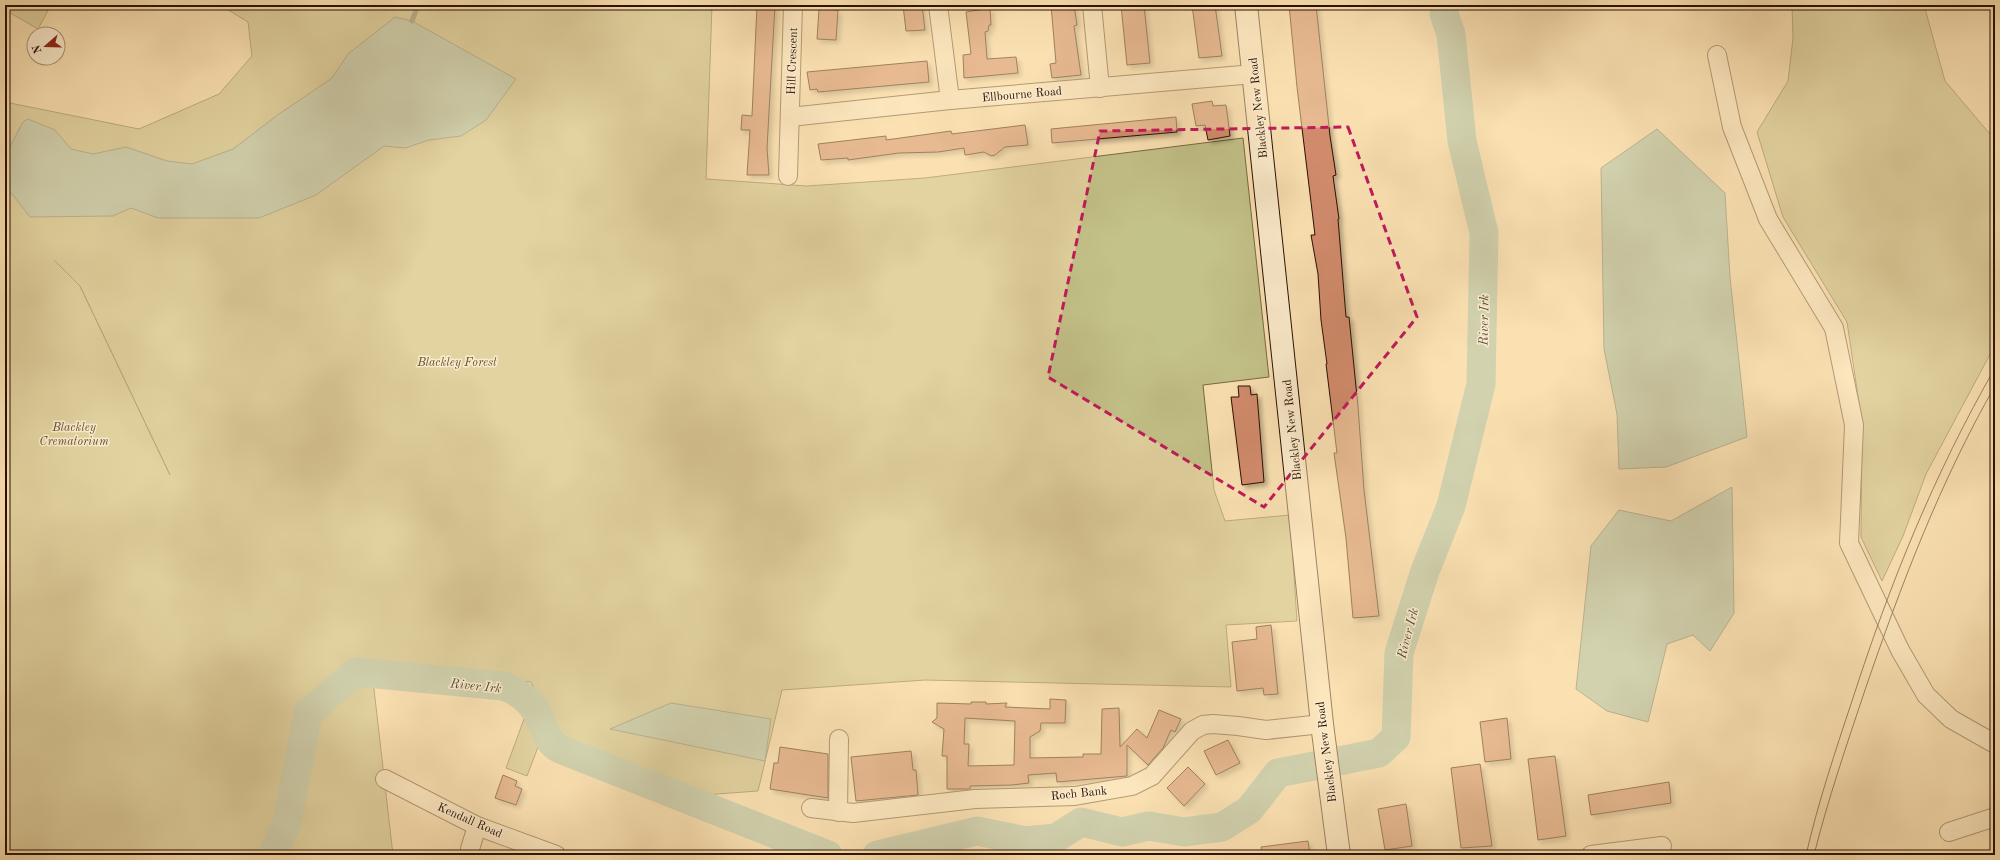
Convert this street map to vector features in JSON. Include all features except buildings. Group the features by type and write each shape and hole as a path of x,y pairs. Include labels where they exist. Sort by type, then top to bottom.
{"street":[{"name":"Hill Crescent","path":"788,176 793,5"},
{"path":"938,5 950,100"},
{"path":"1092,5 1100,88"},
{"name":"Blackley New Road","path":"1246,5 1322,724 1339,855"},
{"path":"1717,55 1732,127 1768,219 1834,328 1854,425 1849,543 1900,650 1926,695 1951,719 1995,744"},
{"name":"Ellbourne Road","path":"790,117 950,100 1254,74"},
{"name":"Roch Bank","path":"811,808 853,813 975,799 1075,796 1132,786 1152,776 1192,730 1203,725 1214,724 1266,730 1322,724"},
{"path":"838,812 839,739"},
{"name":"Kendall Road","path":"385,779 477,826 556,855"},
{"path":"1948,832 1995,817"},
{"path":"470,855 470,849 477,826"},
{"path":"1591,855 1662,846"}],"highlighted area":[{"path":"1348,127 1417,317 1264,507 1048,377 1100,131"}],"green space":[{"path":"5,5 51,5 40,26 33,26 5,10"},
{"name":"Blackley Forest","path":"220,5 712,5 706,179 807,186 925,178 1243,138 1269,377 1203,385 1214,490 1225,521 1290,515 1297,621 1226,625 1231,687 925,680 782,690 758,791 704,795 629,768 558,737 531,682 371,663 393,855 5,855 5,102 139,129 219,94 252,56 248,22"},
{"path":"1792,5 1924,5 1945,81 1995,140 1995,345 1926,474 1903,536 1882,581 1861,537 1862,423 1847,322 1783,217 1757,132 1788,81 1793,38"},
{"path":"524,719 540,742 527,776 506,768"}],"shaded area":[{"path":"395,17 412,21 516,79 486,120 461,136 429,140 405,148 384,146 316,195 259,218 158,218 131,208 113,216 30,217 5,185 5,156 23,122 28,119 55,130 71,149 93,154 126,147 167,161 192,164 233,149 279,114 332,78 348,54"},
{"path":"1657,129 1725,193 1730,277 1747,437 1666,467 1619,469 1617,414 1604,349 1601,168"},
{"path":"1732,487 1734,613 1710,651 1693,635 1667,644 1648,722 1607,711 1576,689 1591,546 1619,510 1671,521"},
{"path":"671,703 771,719 765,761 610,729"}],"waterway":[{"path":"412,21 418,5"},
{"name":"River Irk","path":"877,855 977,831 1026,841 1056,838 1081,822 1122,832 1149,826 1184,832 1222,827 1249,810 1278,773 1379,753 1396,737 1399,653 1425,571 1451,506 1481,384 1484,233 1462,141 1451,34 1444,14 1445,5"},
{"name":"River Irk","path":"272,855 287,823 308,713 356,672 503,686 510,688 526,699 535,709 546,733 556,747 828,855"}],"tram line":[{"path":"1806,855 1821,797 1839,739 1881,615 1897,573 1914,531 1952,449 1995,368"},
{"path":"1814,855 1819,834 1851,731 1907,573 1939,497 1975,422 1995,386"}],"park label":[{"name":"Blackley Crematorium","path":"74,434"}]}
